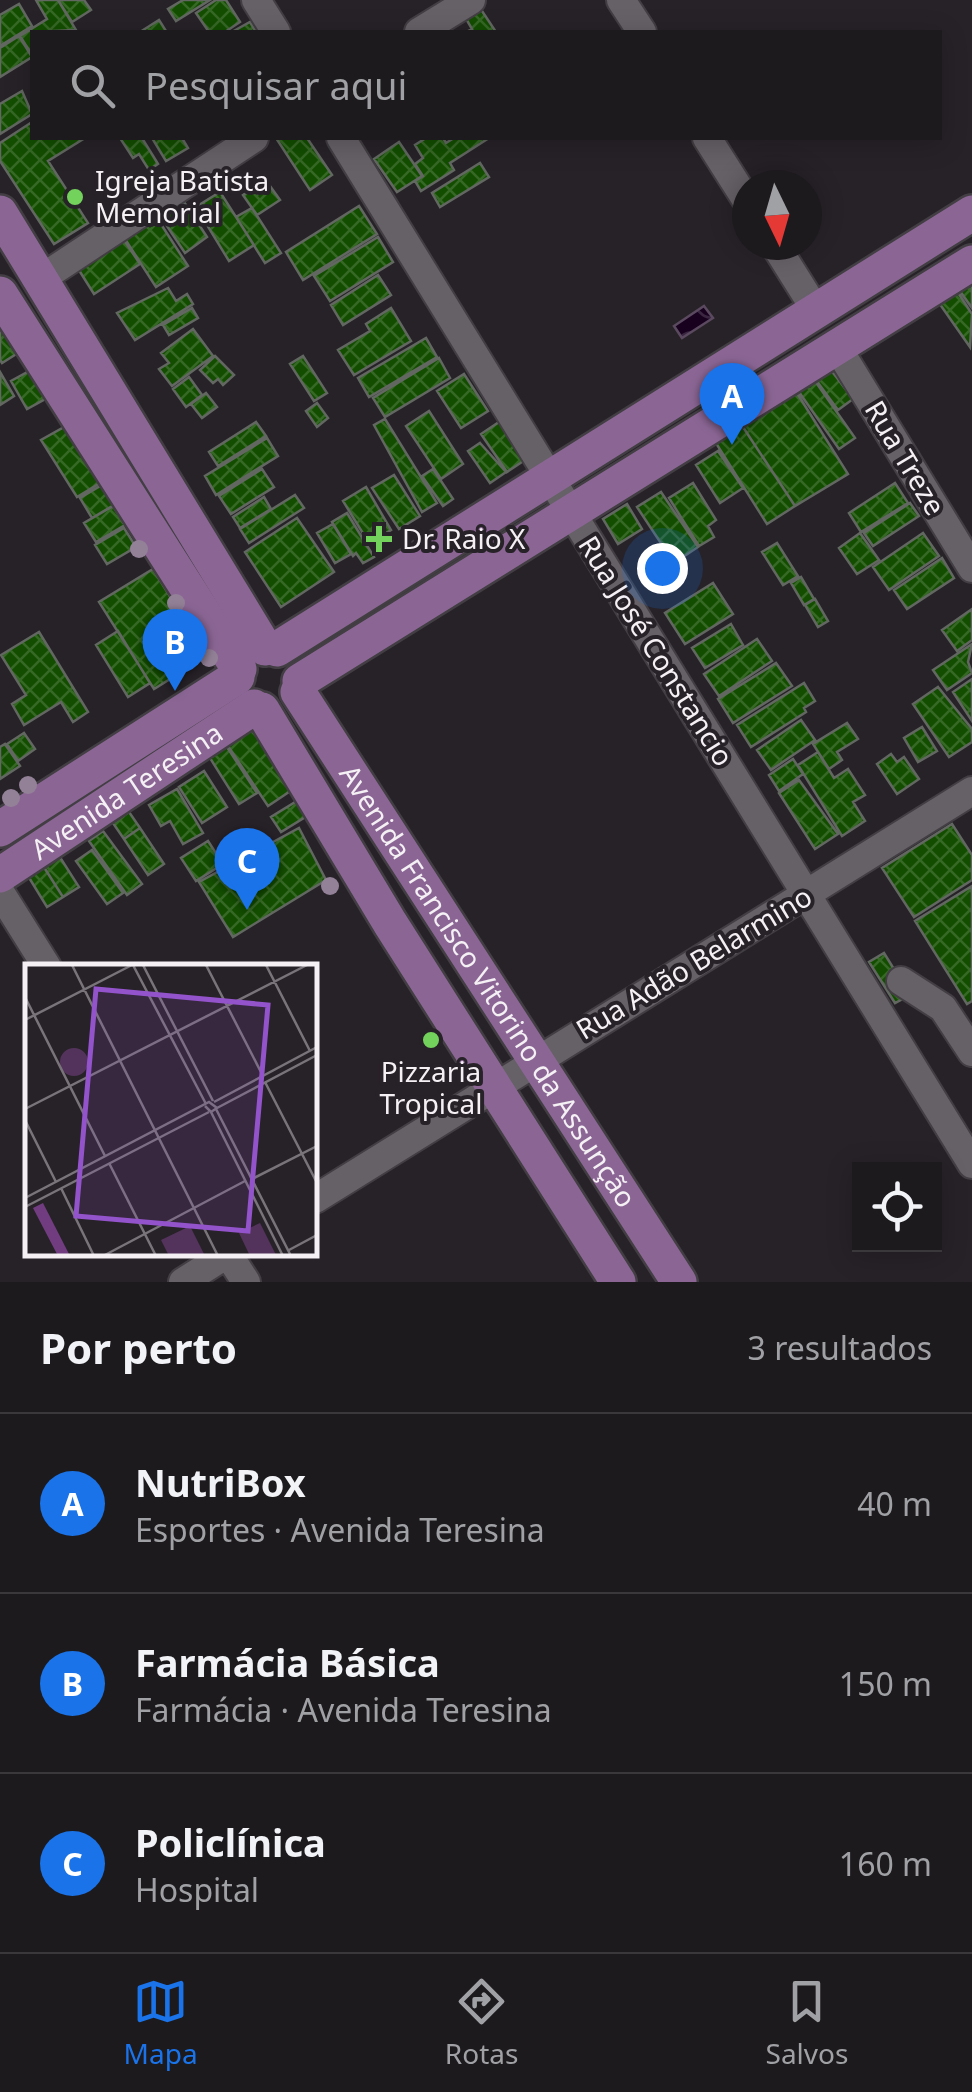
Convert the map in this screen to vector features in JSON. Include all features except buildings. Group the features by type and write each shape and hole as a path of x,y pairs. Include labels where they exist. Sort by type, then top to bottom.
{"main road":[{"name":"Avenida Francisco Vitorino da Assunção","path":"0,213 42,278 390,923 618,1282"},
{"name":"Avenida Teresina","path":"0,829 256,677 549,482 972,213"},
{"path":"256,677 284,707 299,686 972,262"},
{"name":"Avenida Francisco Vitorino da Assunção","path":"0,294 256,677"},
{"name":"Avenida Francisco Vitorino da Assunção","path":"256,677 294,661 299,686 678,1282"},
{"name":"Avenida Teresina","path":"0,875 256,677"},
{"path":"390,923 434,897"}],"street":[{"path":"256,0 275,30"},
{"path":"421,30 471,0"},
{"path":"621,0 641,30"},
{"path":"42,278 251,140"},
{"name":"Rua José Constancio","path":"343,140 570,516 809,894 884,985 972,1164"},
{"path":"709,140 732,176"},
{"path":"784,260 817,312"},
{"name":"Rua Treze","path":"837,348 972,568"},
{"name":"Rua Adão Belarmino","path":"318,1197 972,791"},
{"path":"0,892 45,964"},
{"path":"884,985 943,1008 972,1052"},
{"path":"183,1282 223,1257"},
{"path":"230,1257 246,1282"}],"water":[{"path":"704,306 713,318 682,338 674,326"}],"place":[{"name":"Igreja Batista Memorial","path":"75,197"},
{"name":"NutriBox","path":"732,445"},
{"name":"Dr. Raio X","path":"379,539"},
{"name":"Farmácia Básica","path":"175,691"},
{"name":"Policlínica","path":"247,910"},
{"name":"Pizzaria Tropical","path":"431,1040"}]}
